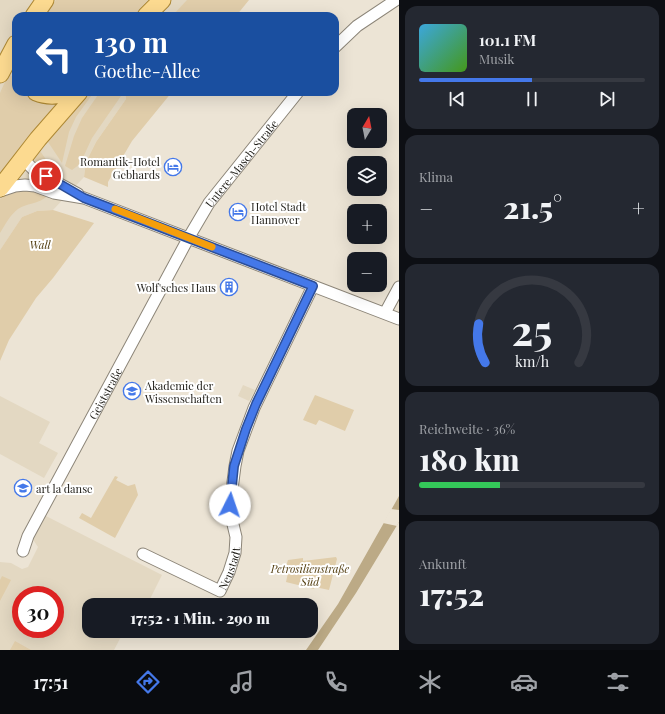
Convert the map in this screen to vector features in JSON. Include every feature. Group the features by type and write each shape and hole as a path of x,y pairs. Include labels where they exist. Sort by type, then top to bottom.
{"main road":[{"path":"37,12 45,0"},
{"path":"150,12 162,0"},
{"path":"0,74 12,57"},
{"path":"0,188 24,156 76,96"}],"street":[{"path":"339,43 357,26 396,0"},
{"name":"Untere-Masch-Straße","path":"188,237 222,186 295,96"},
{"path":"24,156 28,164 34,170 84,198 399,319"},
{"path":"0,191 15,186 25,185 35,186 54,193 84,198"},
{"name":"Geiststraße","path":"23,551 28,536 188,237"},
{"name":"Neustadt","path":"143,554 220,591 229,572 235,553 236,536 230,505 234,466 238,451 256,404 313,286"},
{"path":"385,313 399,287"}],"shaded area":[{"path":"0,0 188,0 176,12 12,12 12,96 126,96 126,99 96,142 86,162 84,177 53,210 37,211 22,217 0,250"},
{"path":"243,385 255,390 249,401 238,396"},
{"path":"0,396 50,422 39,443 58,453 44,478 0,454"},
{"path":"399,496 399,522 356,593 318,650 306,650 314,638 318,638 318,633 338,604"},
{"path":"44,515 162,575 150,598 82,598 82,638 120,638 114,650 0,650 0,562 11,563 22,569 28,567 38,547 32,538"}],"green space":[{"path":"56,0 148,0 137,12 48,12"},
{"path":"187,0 249,0 239,12 176,12"},
{"path":"10,74 12,76 12,96 29,96 40,101 59,104 0,176 0,93 8,75"},
{"path":"85,96 91,96 76,117 69,132 62,163 46,139"},
{"path":"97,96 121,96 92,138 80,164 72,170 65,166 74,136 82,118"},
{"path":"126,96 169,96 132,141 108,182 108,187 84,177 86,162 96,142 126,99"},
{"path":"38,148 54,171 54,177 35,164 34,159"},
{"path":"22,190 33,190 47,196 41,201 15,211 0,233 0,199 10,193"},
{"name":"Wall","path":"53,210 94,223 53,278 36,298 9,340 0,361 0,250 22,217 37,211"},
{"path":"315,395 354,410 345,431 319,420 316,425 303,420"},
{"path":"115,476 118,477 116,480 128,486 135,484 138,495 115,538 79,518 82,513 91,518"},
{"name":"Petrosilienstraße Süd","path":"336,557 337,559 329,590 315,587 314,589 286,582 288,573 284,572 288,560 303,558 303,561"},
{"path":"2,576 11,580 0,601 0,580"},
{"path":"15,641 31,650 10,650"}],"pier":[{"path":"391,509 399,510 399,522 397,526 383,523"}],"slow traffic":[{"path":"115,209 212,247"}],"place":[{"name":"Romantik-Hotel Gebhards","path":"173,167"},
{"name":"Hotel Stadt Hannover","path":"238,212"},
{"name":"Wolf'sches Haus","path":"229,287"},
{"name":"Akademie der Wissenschaften","path":"132,391"},
{"name":"art la danse","path":"23,488"}],"route":[{"path":"46,176 84,198 313,286 249,421 234,466 230,505"}]}
